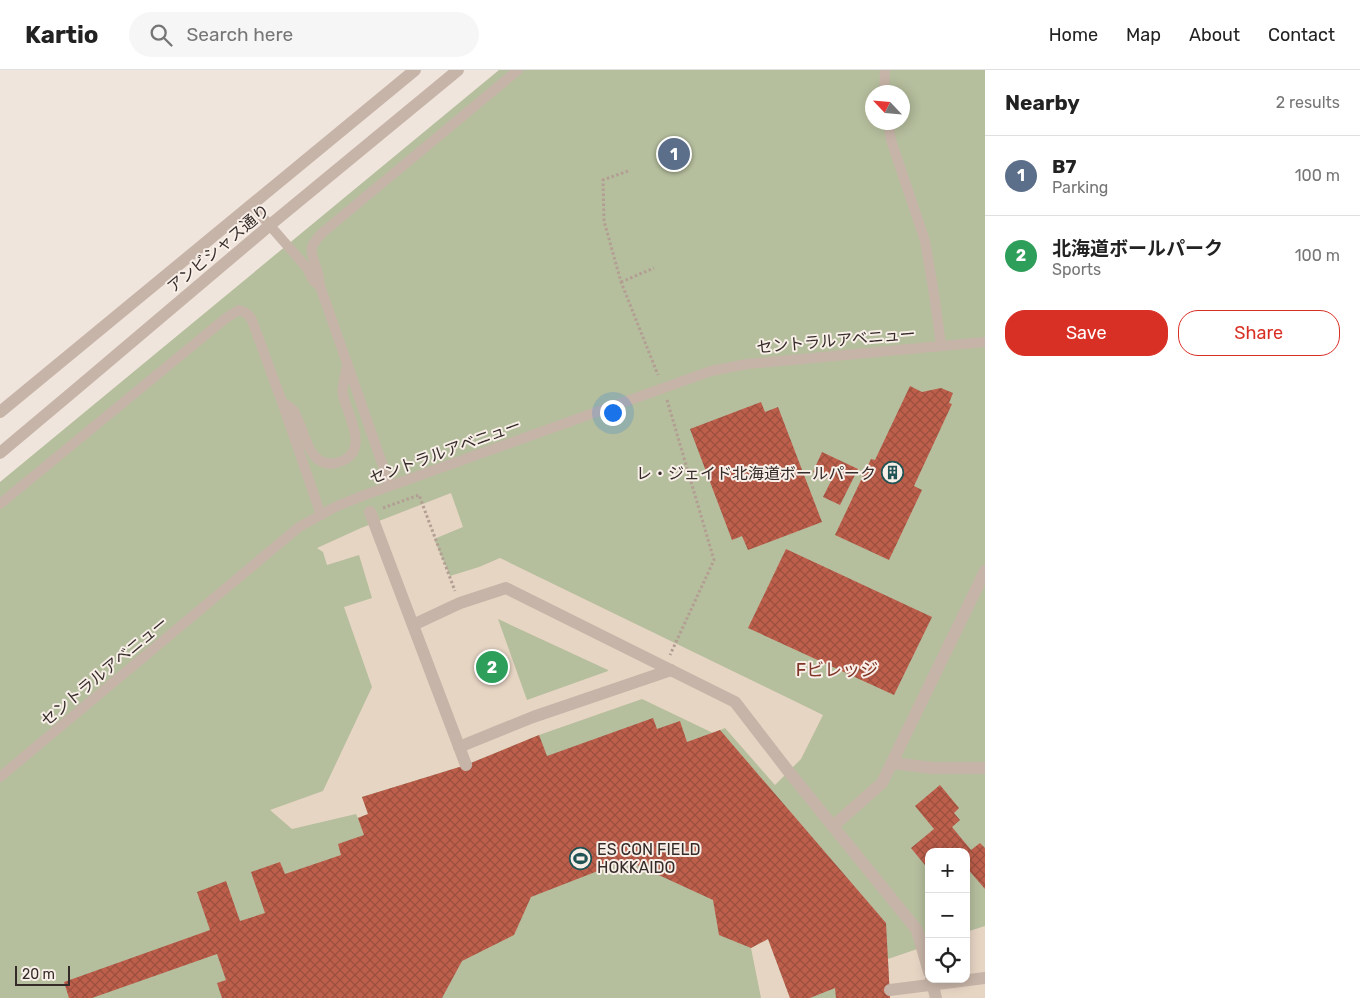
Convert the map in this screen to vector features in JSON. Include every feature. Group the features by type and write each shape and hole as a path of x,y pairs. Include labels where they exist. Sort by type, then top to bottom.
{"street":[{"name":"アンビシャス通り","path":"0,412 415,70"},
{"name":"アンビシャス通り","path":"0,452 458,70"},
{"path":"370,512 466,765"},
{"path":"833,826 882,783 985,571"},
{"path":"413,625 460,603 506,588 735,702 789,772 918,930 925,957"},
{"path":"459,747 533,717 668,668"},
{"path":"892,763 932,768 985,768"},
{"path":"890,990 985,978"},
{"path":"932,983 936,998"}],"lane":[{"path":"390,486 320,286 318,272 311,255 311,248 315,240 322,233 518,70"},
{"path":"884,85 885,70"},
{"path":"889,130 925,241 941,345"},
{"path":"252,205 307,268 313,280 320,286"},
{"path":"0,504 226,318 239,310 244,311 251,318 321,514"},
{"name":"セントラルアベニュー","path":"0,777 299,528 335,507 711,372 747,364 985,342"},
{"path":"282,402 295,411 310,452 316,458 332,464 347,458 356,445 357,438 343,393 347,364"}],"path":[{"path":"628,172 603,180 604,221 621,282 664,388 714,560 668,668"},
{"path":"621,282 654,268"},
{"path":"370,512 420,495 460,603"}],"green space":[{"path":"499,70 985,70 985,998 0,998 0,482"}],"shaded area":[{"path":"451,493 463,527 434,539 450,576 500,558 823,715 801,759 775,785 725,728 713,733 642,699 539,735 466,765 362,797 368,814 358,818 356,814 292,829 270,810 323,791 372,687 344,607 372,598 359,555 327,565 323,552 317,548 361,528","holes":["498,619 608,670 527,700"]},
{"path":"985,926 985,998 890,998 888,959 925,946 925,983 970,983 970,931"},
{"path":"768,939 790,998 761,998 751,948"}],"building":[{"name":"レ・ジェイド北海道ボールパーク","path":"910,386 922,392 941,388 953,393 949,403 952,404 914,486 922,490 889,560 835,535 871,459 875,460"},
{"path":"761,402 765,412 778,407 822,522 748,550 742,536 732,540 690,429"},
{"path":"822,452 858,469 840,505 823,497 831,481 813,472"},
{"path":"786,549 932,617 894,695 748,628"},
{"name":"ES CON FIELD HOKKAIDO","path":"653,718 657,729 680,721 687,742 720,730 886,923 890,998 836,998 835,988 810,998 790,998 768,939 751,948 719,935 713,900 626,860 531,897 514,935 462,961 442,998 222,998 217,983 226,980 217,954 92,998 69,998 64,982 210,930 197,892 226,881 240,921 265,913 251,872 280,862 285,874 341,855 338,844 364,835 358,818 368,814 362,797 466,765 539,735 547,756"},
{"path":"940,785 959,808 954,813 960,820 952,827 969,848 925,848 925,865 911,848 934,829 915,806"},
{"path":"980,843 985,848 985,889 970,872 970,849 971,850"}],"place":[{"name":"B7","path":"674,154"},
{"name":"レ・ジェイド北海道ボールパーク","path":"892,473"},
{"name":"北海道ボールパーク","path":"492,667"},
{"name":"ES CON FIELD HOKKAIDO","path":"581,858"}],"district":[{"name":"Fビレッジ","path":"837,670"}]}
